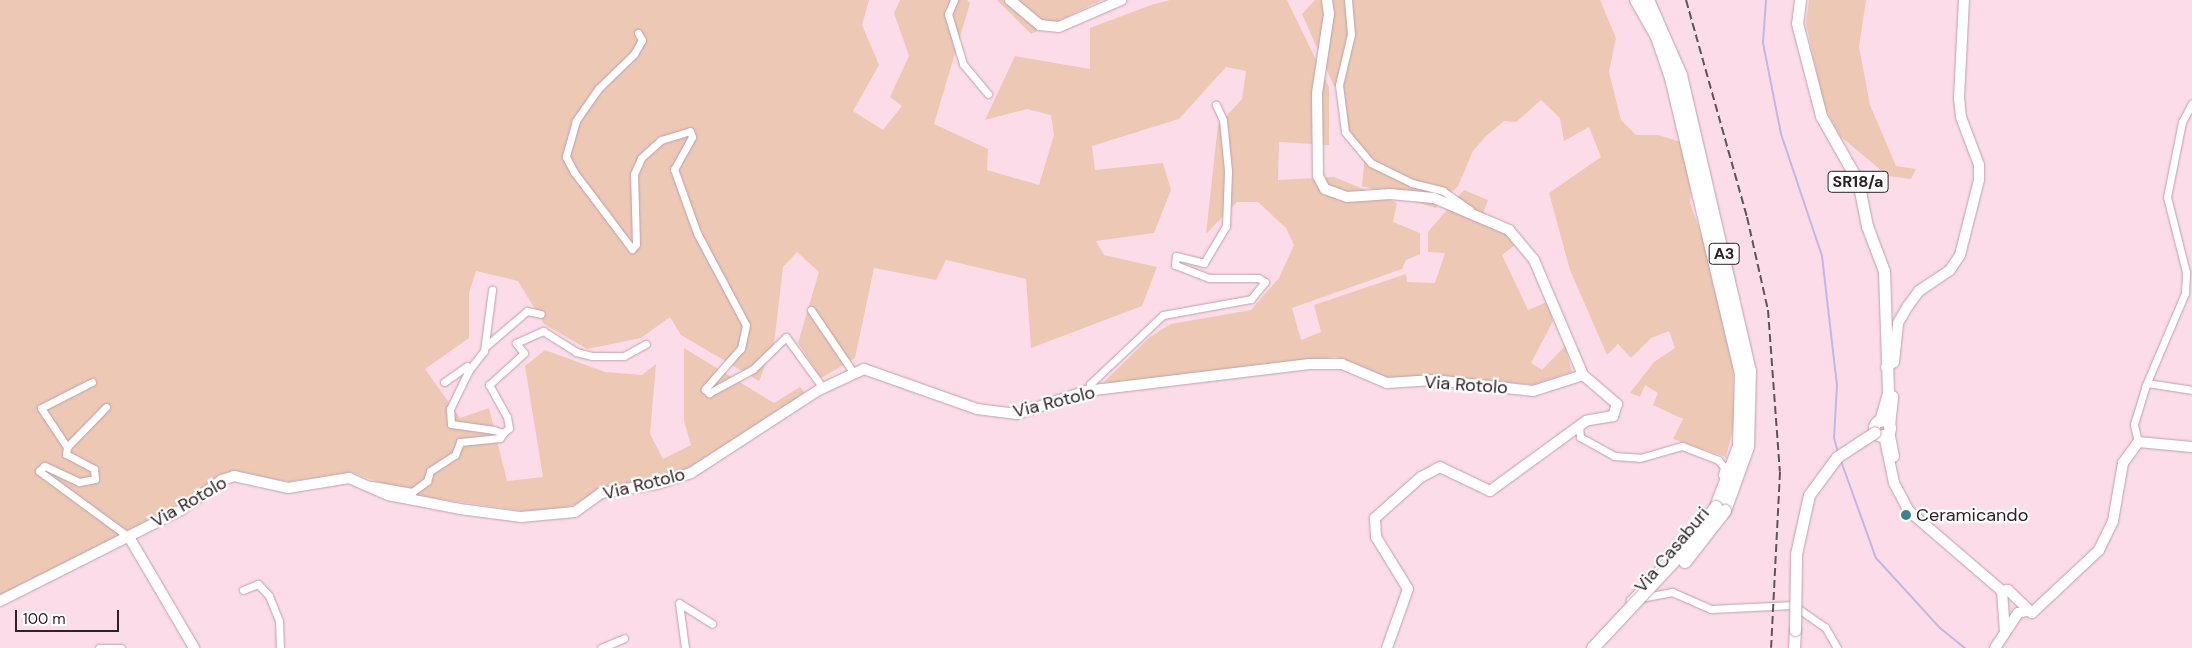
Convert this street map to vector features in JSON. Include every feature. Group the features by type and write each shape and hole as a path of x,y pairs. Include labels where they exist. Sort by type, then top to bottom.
{"highway":[{"name":"A3","path":"1593,648 1720,509 1739,446 1744,409 1739,360 1671,78 1657,37 1636,0"},
{"name":"A3","path":"1604,648 1701,544 1720,509 1748,447 1750,371 1681,75 1648,0"}],"main road":[{"name":"SR18/a","path":"1800,0 1797,23 1821,116 1858,181 1867,226 1884,271 1887,405 1884,429"},
{"path":"1792,648 1795,630 1796,554 1810,495 1837,457 1884,429"}],"street":[{"path":"954,0 948,14 963,64 988,94"},
{"path":"1010,0 1040,25 1059,27 1121,0"},
{"path":"1327,0 1330,14 1317,93 1318,176 1325,189 1347,198 1390,194 1434,198 1470,210"},
{"path":"1348,0 1351,34 1339,85 1345,132 1371,163 1412,183 1443,191 1470,210 1509,230 1525,246 1583,375 1614,399 1616,411 1608,420 1591,419 1580,425 1490,490 1440,467 1421,477 1375,518 1376,537 1408,589 1387,648"},
{"path":"1886,370 1894,362 1898,323 1908,306 1960,255 1978,180 1979,165 1960,117 1959,98 1964,0"},
{"path":"638,33 642,40 634,54 592,95 576,121 566,157 574,172 632,249 636,244 634,174 641,158 661,140 690,131 692,137 674,169 698,232 736,303 746,331 734,359 705,389 709,393 753,369 786,337 823,388"},
{"path":"1995,648 2018,613 2038,610 2099,550 2113,521 2123,463 2138,442 2134,424 2147,383 2185,293 2186,272 2168,197 2182,122 2192,102"},
{"path":"1089,391 1090,384 1163,315 1251,299 1265,282 1258,278 1209,278 1175,265 1176,256 1204,263 1226,226 1228,171 1223,120 1216,105"},
{"path":"485,347 492,290"},
{"path":"811,310 853,372"},
{"path":"503,433 451,424 450,409 469,370 485,347 526,311 541,314"},
{"path":"372,485 412,492 427,482 430,471 455,455 460,442 500,438 509,428 507,417 489,385 524,353 516,343 543,331 592,356 624,356 646,344"},
{"name":"Via Rotolo","path":"0,601 130,537 234,476 288,488 350,478 396,496 478,512 521,517 574,512 601,493 657,484 691,473 823,388 853,372 874,371 997,414 1018,414 1089,391 1336,363 1387,384 1434,380 1533,391 1583,375"},
{"path":"444,382 467,366 469,370"},
{"path":"67,447 41,408 92,382"},
{"path":"2147,383 2192,390"},
{"path":"106,407 67,447 66,454 97,472 93,482 79,482 44,466 39,471 130,537 194,648"},
{"name":"Via Casaburi","path":"1580,425 1580,437 1614,456 1640,458 1682,446 1705,453 1724,467 1706,511 1630,600 1672,592 1711,609 1793,605 1825,627 1837,648"},
{"path":"1884,429 1903,502 2002,591 2005,632"},
{"path":"2138,442 2192,447"},
{"path":"243,590 258,584 269,596 279,621 280,648"},
{"path":"2002,591 2008,590 2026,611"},
{"path":"685,648 679,603 712,624"},
{"path":"1795,630 1799,648"},
{"path":"601,648 624,638"},
{"path":"99,648 120,648"}],"shaded area":[{"path":"0,0 869,0 862,25 879,65 853,111 883,130 902,106 890,97 909,56 894,13 900,0 967,0 970,3 934,124 988,149 987,170 1039,185 1054,135 1051,115 1027,109 985,120 1015,56 1090,69 1090,28 1151,5 1170,0 1287,0 1329,87 1329,145 1279,142 1278,180 1334,177 1397,203 1393,222 1420,233 1420,254 1406,260 1402,269 1292,308 1301,340 1321,332 1314,305 1406,274 1407,282 1435,283 1445,253 1428,252 1428,232 1464,190 1488,200 1481,219 1506,233 1515,245 1502,255 1528,310 1547,302 1553,321 1531,363 1542,370 1565,346 1572,372 1533,385 1434,375 1388,378 1336,357 1102,384 1150,337 1171,324 1251,310 1279,278 1294,245 1286,228 1258,202 1237,202 1206,234 1218,125 1242,99 1246,71 1226,67 1179,119 1092,146 1095,170 1163,163 1171,190 1154,233 1096,241 1104,255 1157,267 1142,306 1031,348 1026,279 946,260 936,280 874,268 855,358 821,378 798,343 819,272 797,252 783,267 774,344 759,381 681,335 670,317 641,338 587,349 544,324 518,281 476,271 469,293 469,338 425,369 460,418 489,408 507,481 543,477 525,366 545,350 605,372 642,375 656,364 650,434 663,459 691,445 684,421 684,348 774,403 800,387 805,393 689,468 656,479 599,487 580,504 557,509 522,511 419,496 350,472 288,482 234,471 219,475 178,505 0,595"},
{"path":"997,0 1102,0 1031,34"},
{"path":"1315,0 1600,0 1616,38 1609,72 1621,120 1636,135 1658,135 1681,142 1691,191 1690,203 1710,259 1732,351 1735,421 1726,457 1673,439 1683,419 1653,405 1658,393 1645,385 1640,397 1630,393 1654,362 1675,348 1669,331 1651,338 1631,358 1618,344 1607,355 1570,270 1549,193 1601,157 1589,127 1564,141 1560,118 1541,100 1516,122 1504,121 1485,137 1473,151 1458,186 1436,208 1362,186 1365,155 1348,130 1342,88 1334,86 1302,14"},
{"path":"1809,0 1866,0 1859,47 1870,105 1896,166 1916,169 1911,179 1888,176 1840,136 1824,106 1806,23"}],"waterway":[{"path":"1766,0 1763,43 1781,134 1822,256 1837,385 1834,438 1838,452"},
{"path":"1841,461 1876,558 1940,628 1965,648"}],"railway":[{"path":"1686,0 1747,217 1768,310 1780,472 1771,648"}],"place":[{"name":"Ceramicando","path":"1906,515"}]}
